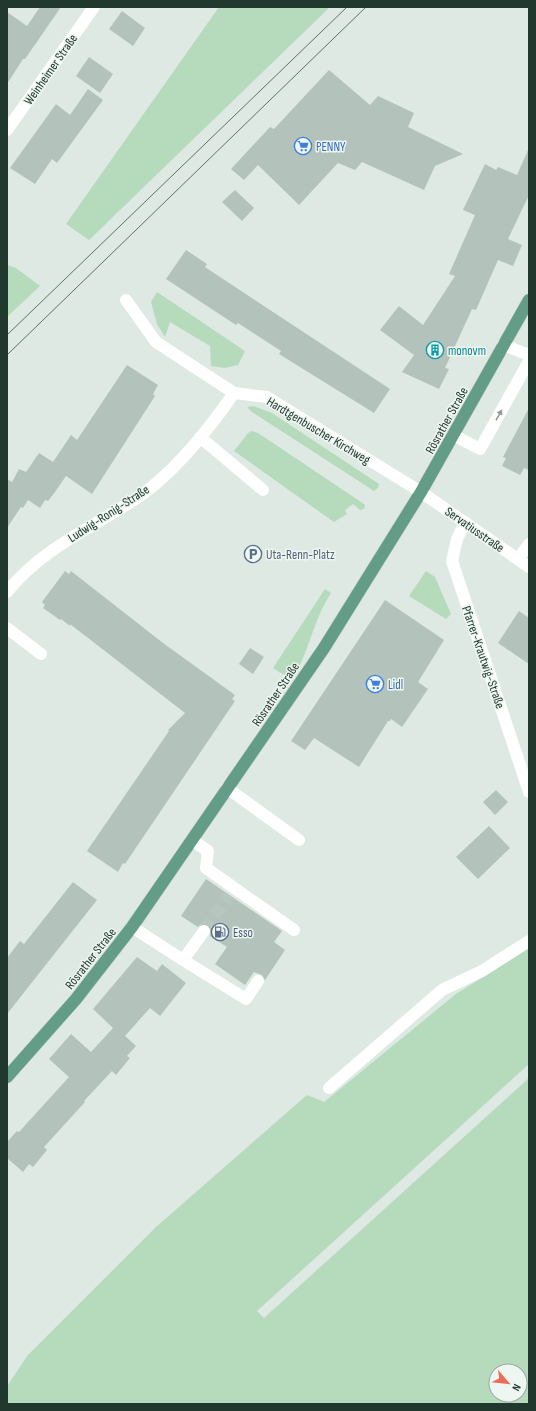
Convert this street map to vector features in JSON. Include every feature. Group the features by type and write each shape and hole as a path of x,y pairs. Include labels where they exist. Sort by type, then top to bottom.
{"main road":[{"name":"Rösrather Straße","path":"7,1077 76,999 132,927 324,648 421,492 529,300"}],"street":[{"name":"Weinheimer Straße","path":"7,130 94,7"},
{"name":"Hardtgenbuscher Kirchweg","path":"126,300 156,342 234,393 267,397 421,492"},
{"path":"503,345 529,355"},
{"path":"453,435 480,449 529,361"},
{"name":"Ludwig-Ronig-Straße","path":"7,592 19,577 45,554 138,497 177,463 213,424 234,393"},
{"path":"200,437 263,490"},
{"name":"Servatiusstraße","path":"421,492 529,568"},
{"name":"Pfarrer-Krautwig-Straße","path":"465,522 456,539 452,561 529,792"},
{"path":"518,560 529,544"},
{"path":"7,628 41,654"},
{"path":"227,788 299,840"},
{"path":"192,840 208,852 206,868 232,891 294,930"},
{"path":"132,927 246,999 258,981"},
{"path":"183,960 204,931"},
{"path":"329,1088 442,990 482,971 529,941"}],"green space":[{"path":"219,7 330,7 89,240 66,224"},
{"path":"7,265 16,268 40,286 7,317"},
{"path":"157,292 245,351 238,365 225,368 211,366 210,346 170,322 165,337 157,324 151,302"},
{"path":"253,406 272,413 379,484 378,488 374,491 252,412 247,407"},
{"path":"252,431 258,433 361,502 365,505 364,509 360,510 353,504 345,510 347,514 334,522 234,451 248,433"},
{"path":"426,571 435,577 451,614 446,619 409,596"},
{"path":"325,589 331,593 320,614 303,659 292,680 273,668"},
{"path":"529,948 529,1064 257,1311 264,1318 529,1078 529,1404 7,1404 7,1386 28,1355 156,1227 307,1095 324,1102 456,994"}],"building":[{"path":"40,7 61,7 25,59 23,59 7,84 7,12 27,26"},
{"path":"122,11 145,28 133,46 109,29"},
{"path":"89,57 113,74 100,93 76,76"},
{"name":"PENNY","path":"329,70 370,105 378,96 414,113 408,127 463,154 435,166 424,190 362,162 355,170 338,163 299,205 258,165 244,180 231,169 270,127 274,129"},
{"path":"88,89 103,100 57,163 52,159 35,184 10,168 56,104 70,115"},
{"path":"529,148 529,195 508,239 522,245 513,266 498,260 476,310 472,309 445,368 449,369 439,389 402,372 414,355 380,330 399,306 423,325 455,276 449,274 475,215 463,210 485,164 496,170 498,167 517,175"},
{"path":"235,190 254,208 242,221 222,202"},
{"path":"186,250 207,264 205,267 390,389 374,413 279,354 281,351 238,323 236,325 166,279"},
{"path":"127,365 158,385 153,394 155,396 92,494 66,476 48,501 45,500 40,508 28,500 23,508 21,507 7,528 7,479 12,482 19,469 26,472 39,453 53,462 71,435 77,440"},
{"path":"529,408 529,470 524,468 520,475 502,466 506,458 503,457"},
{"path":"65,571 69,574 71,571 163,643 235,695 232,699 235,701 125,864 123,863 118,872 87,851 169,731 168,730 185,713 70,624 70,626 43,608 45,605 42,602"},
{"name":"Lidl","path":"385,600 444,640 418,682 428,689 402,727 391,719 388,721 359,767 314,738 305,750 291,741"},
{"path":"519,611 529,618 529,664 498,643"},
{"path":"250,648 264,657 253,674 239,664"},
{"path":"496,790 508,802 495,815 483,802"},
{"path":"489,826 510,848 478,879 456,857"},
{"path":"206,879 282,931 274,942 285,950 265,980 262,975 254,972 245,985 215,964 227,947 210,936 211,928 208,925 201,924 198,927 181,916"},
{"path":"73,882 97,900 7,1014 7,958 20,941 24,944"},
{"path":"137,957 157,971 162,964 186,983 160,1016 150,1008 125,1036 136,1046 127,1056 130,1058 116,1075 112,1071 44,1147 47,1150 33,1167 29,1164 23,1172 7,1158 7,1142 17,1131 19,1132 69,1077 49,1059 71,1034 91,1052 113,1028 93,1009"}],"tunnel":[{"path":"204,931 229,895"}],"tram line":[{"path":"7,335 347,7"},
{"path":"7,355 366,7"}],"place":[{"name":"PENNY","path":"303,146"},
{"name":"monovm","path":"435,350"},
{"name":"Uta-Renn-Platz","path":"253,554"},
{"name":"Lidl","path":"375,684"},
{"name":"Esso","path":"220,932"}]}
